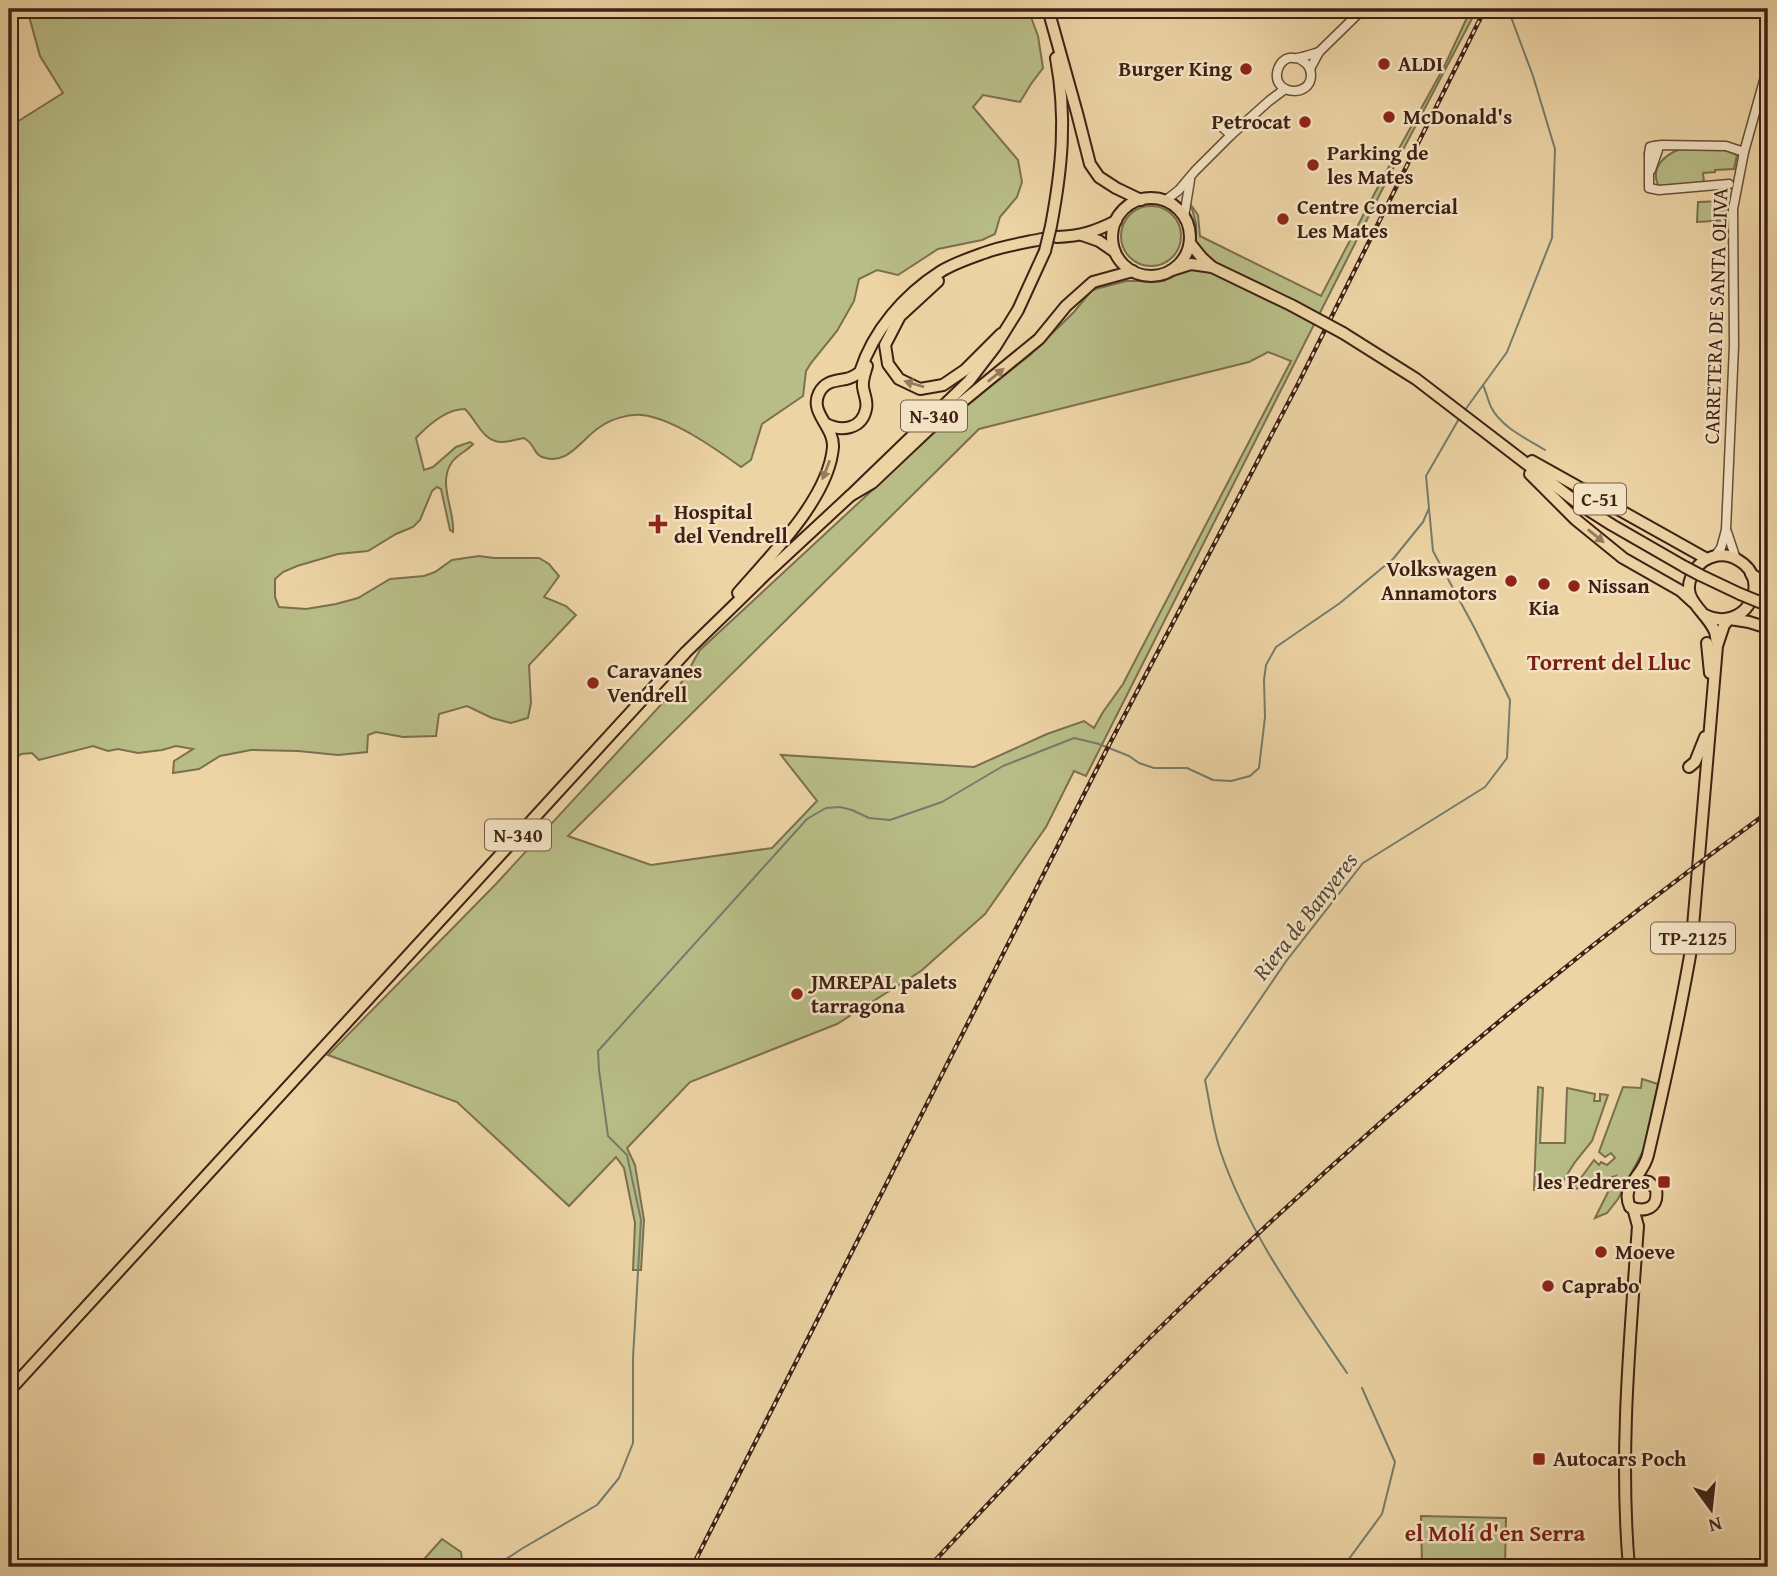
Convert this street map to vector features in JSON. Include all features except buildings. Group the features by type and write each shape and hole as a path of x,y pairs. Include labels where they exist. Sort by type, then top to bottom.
{"main road":[{"name":"N-340","path":"10,1390 668,672 969,381 1018,310 1054,232 1063,141 1062,105 1053,44 1041,9"},
{"path":"1048,9 1090,164 1099,177 1141,200"},
{"path":"1054,232 1082,235 1099,241 1115,252 1133,271 1155,275 1172,270 1184,258 1190,243 1184,216 1178,209 1155,198 1141,200 1126,207 1116,221 1112,236 1115,252"},
{"path":"1082,235 1116,221"},
{"path":"847,379 860,372 864,358 880,331 900,305 921,286 942,271 985,252 1042,239"},
{"name":"C-51","path":"1190,243 1212,267 1343,333 1416,379 1579,504 1612,526 1700,575 1765,604"},
{"path":"863,391 864,374 888,327 919,291 965,261"},
{"name":"C-51","path":"1172,270 1191,264 1212,267"},
{"path":"951,270 900,316 885,345 888,364 899,379 920,388 943,385 965,370 1008,327"},
{"path":"850,496 872,483 930,428 1039,339 1066,306 1093,282 1133,271"},
{"path":"723,616 733,599 786,538 815,496 831,457 833,444 832,434 817,409 819,393 831,381 853,381 867,399 864,416 859,423 843,429 827,424"},
{"path":"1493,438 1575,519 1623,558 1681,591 1703,614 1714,631 1712,710 1700,752 1689,768"},
{"name":"C-51","path":"1493,438 1569,482 1711,557"},
{"path":"1693,602 1690,593 1693,573 1711,557 1726,555 1736,559 1745,565 1751,574 1754,586 1752,599 1746,609 1729,619 1712,645"},
{"path":"1751,574 1768,585"},
{"path":"1703,614 1716,619 1749,622 1768,628"},
{"name":"TP-2125","path":"1629,1567 1625,1523 1627,1377 1638,1226 1633,1208 1627,1200 1627,1192 1647,1162 1692,950 1712,710"},
{"name":"TP-2125","path":"1638,1226 1646,1210 1656,1201 1657,1194 1647,1162"},
{"path":"1636,1180 1653,1185"},
{"path":"1633,1208 1646,1210"}],"street":[{"path":"1278,82 1285,89 1297,92 1305,88 1310,81 1310,69 1319,52 1363,9"},
{"path":"1269,101 1278,82 1281,64 1286,60 1319,52"},
{"path":"1298,58 1310,69"},
{"name":"CARRETERA DE SANTA OLIVA","path":"1726,530 1734,346 1733,209 1744,152 1768,66"},
{"path":"1165,201 1179,190 1231,135 1285,89"},
{"path":"1221,126 1231,135"},
{"path":"1729,184 1659,190 1649,188 1654,152 1684,145 1726,146 1744,152"},
{"path":"1184,216 1191,177"},
{"path":"1711,557 1721,548 1726,530"},
{"path":"1726,530 1736,559"}],"green space":[{"path":"27,9 1028,9 1038,36 1043,68 1020,102 983,95 973,107 1018,160 1022,182 1017,197 1000,217 995,234 982,240 938,249 898,275 877,270 859,279 854,301 837,331 806,371 803,396 762,424 751,460 741,467 693,435 653,417 636,415 614,419 593,432 567,455 551,459 539,456 524,438 502,442 490,439 465,409 458,410 438,418 416,438 424,470 433,467 456,447 470,442 473,444 454,459 448,470 446,488 453,532 450,530 441,489 437,487 432,491 420,520 413,527 368,551 338,554 297,566 275,579 275,597 279,607 306,609 358,598 390,579 424,576 452,560 479,556 539,558 549,564 559,576 544,597 566,606 576,615 529,665 531,703 528,718 511,723 492,718 467,706 439,714 436,736 403,737 376,732 368,735 367,752 338,755 251,750 220,756 199,769 173,773 174,761 193,749 176,746 138,753 118,749 108,751 93,746 39,760 32,753 21,754 9,764 9,127 63,93 40,56"},
{"path":"1471,9 1477,9 1385,184 1086,776 1074,771 1046,827 985,914 921,971 837,1024 690,1082 627,1148 635,1165 644,1220 641,1270 633,1270 635,1223 624,1168 616,1157 569,1206 457,1102 328,1055 495,885 681,683 700,650 949,419 1030,355 1074,312 1092,290 1126,281 1164,281 1194,258 1196,224 1191,205 1198,215 1200,236 1321,296 1444,67","holes":["1268,352 1291,361 1123,684 1094,728 1084,721 1047,734 974,767 781,755 817,801 772,848 651,865 568,836 979,429 1249,362"]},
{"path":"1680,149 1725,150 1737,155 1734,169 1703,173 1704,183 1665,187 1658,185 1656,173 1660,162"},
{"path":"1724,201 1724,207 1730,207 1729,220 1697,222 1698,202"},
{"path":"1151,206 1168,211 1176,219 1181,236 1176,253 1168,261 1151,266 1134,261 1126,253 1121,236 1126,219 1134,211"},
{"path":"1642,1079 1658,1084 1644,1149 1618,1199 1607,1213 1595,1218 1616,1176 1572,1190 1594,1160 1599,1165 1601,1162 1607,1165 1615,1158 1611,1153 1605,1157 1599,1152 1623,1087 1641,1088"},
{"path":"1538,1087 1543,1088 1540,1143 1565,1143 1567,1088 1595,1094 1594,1101 1600,1101 1600,1094 1608,1095 1592,1141 1563,1181 1534,1190"},
{"path":"1421,1516 1506,1518 1505,1567 1422,1567"},
{"path":"442,1539 461,1552 463,1567 417,1567"}],"waterway":[{"name":"Riera de Banyeres","path":"1465,410 1507,352 1552,238 1555,149 1533,76 1508,9"},
{"path":"1483,385 1491,407 1501,421 1545,450"},
{"name":"Riera de Banyeres","path":"1347,1373 1277,1267 1246,1212 1218,1144 1205,1080 1287,960 1363,863 1485,787 1507,758 1510,700 1433,551 1426,476 1460,417"},
{"path":"494,1567 597,1505 619,1478 633,1443 633,1358 641,1220 627,1155 608,1136 598,1051 807,819 826,808 840,807 869,818 890,820 942,802 1003,766 1074,738 1099,744 1154,768 1187,768 1213,780 1231,781 1250,776 1259,768 1265,717 1266,665 1276,647 1340,603 1393,559 1423,522 1429,508"},
{"name":"Riera de Banyeres","path":"1343,1567 1382,1514 1395,1462 1362,1388"}],"railway":[{"path":"692,1567 1109,745 1298,384 1485,9"},
{"path":"929,1567 1111,1376 1315,1181 1537,990 1768,812"}],"place":[{"name":"ALDI","path":"1384,64"},
{"name":"Burger King","path":"1246,69"},
{"name":"McDonald's","path":"1389,117"},
{"name":"Petrocat","path":"1305,122"},
{"name":"Parking de les Mates","path":"1313,165"},
{"name":"Centre Comercial Les Mates","path":"1283,219"},
{"name":"Hospital del Vendrell","path":"658,524"},
{"name":"Volkswagen Annamotors","path":"1511,581"},
{"name":"Kia","path":"1544,584"},
{"name":"Nissan","path":"1574,586"},
{"name":"Caravanes Vendrell","path":"593,683"},
{"name":"JMREPAL palets tarragona","path":"797,994"},
{"name":"les Pedreres","path":"1664,1182"},
{"name":"Moeve","path":"1601,1252"},
{"name":"Caprabo","path":"1548,1286"},
{"name":"Autocars Poch","path":"1539,1459"}],"district":[{"name":"Torrent del Lluc","path":"1609,662"},
{"name":"el Molí d'en Serra","path":"1495,1533"}]}
